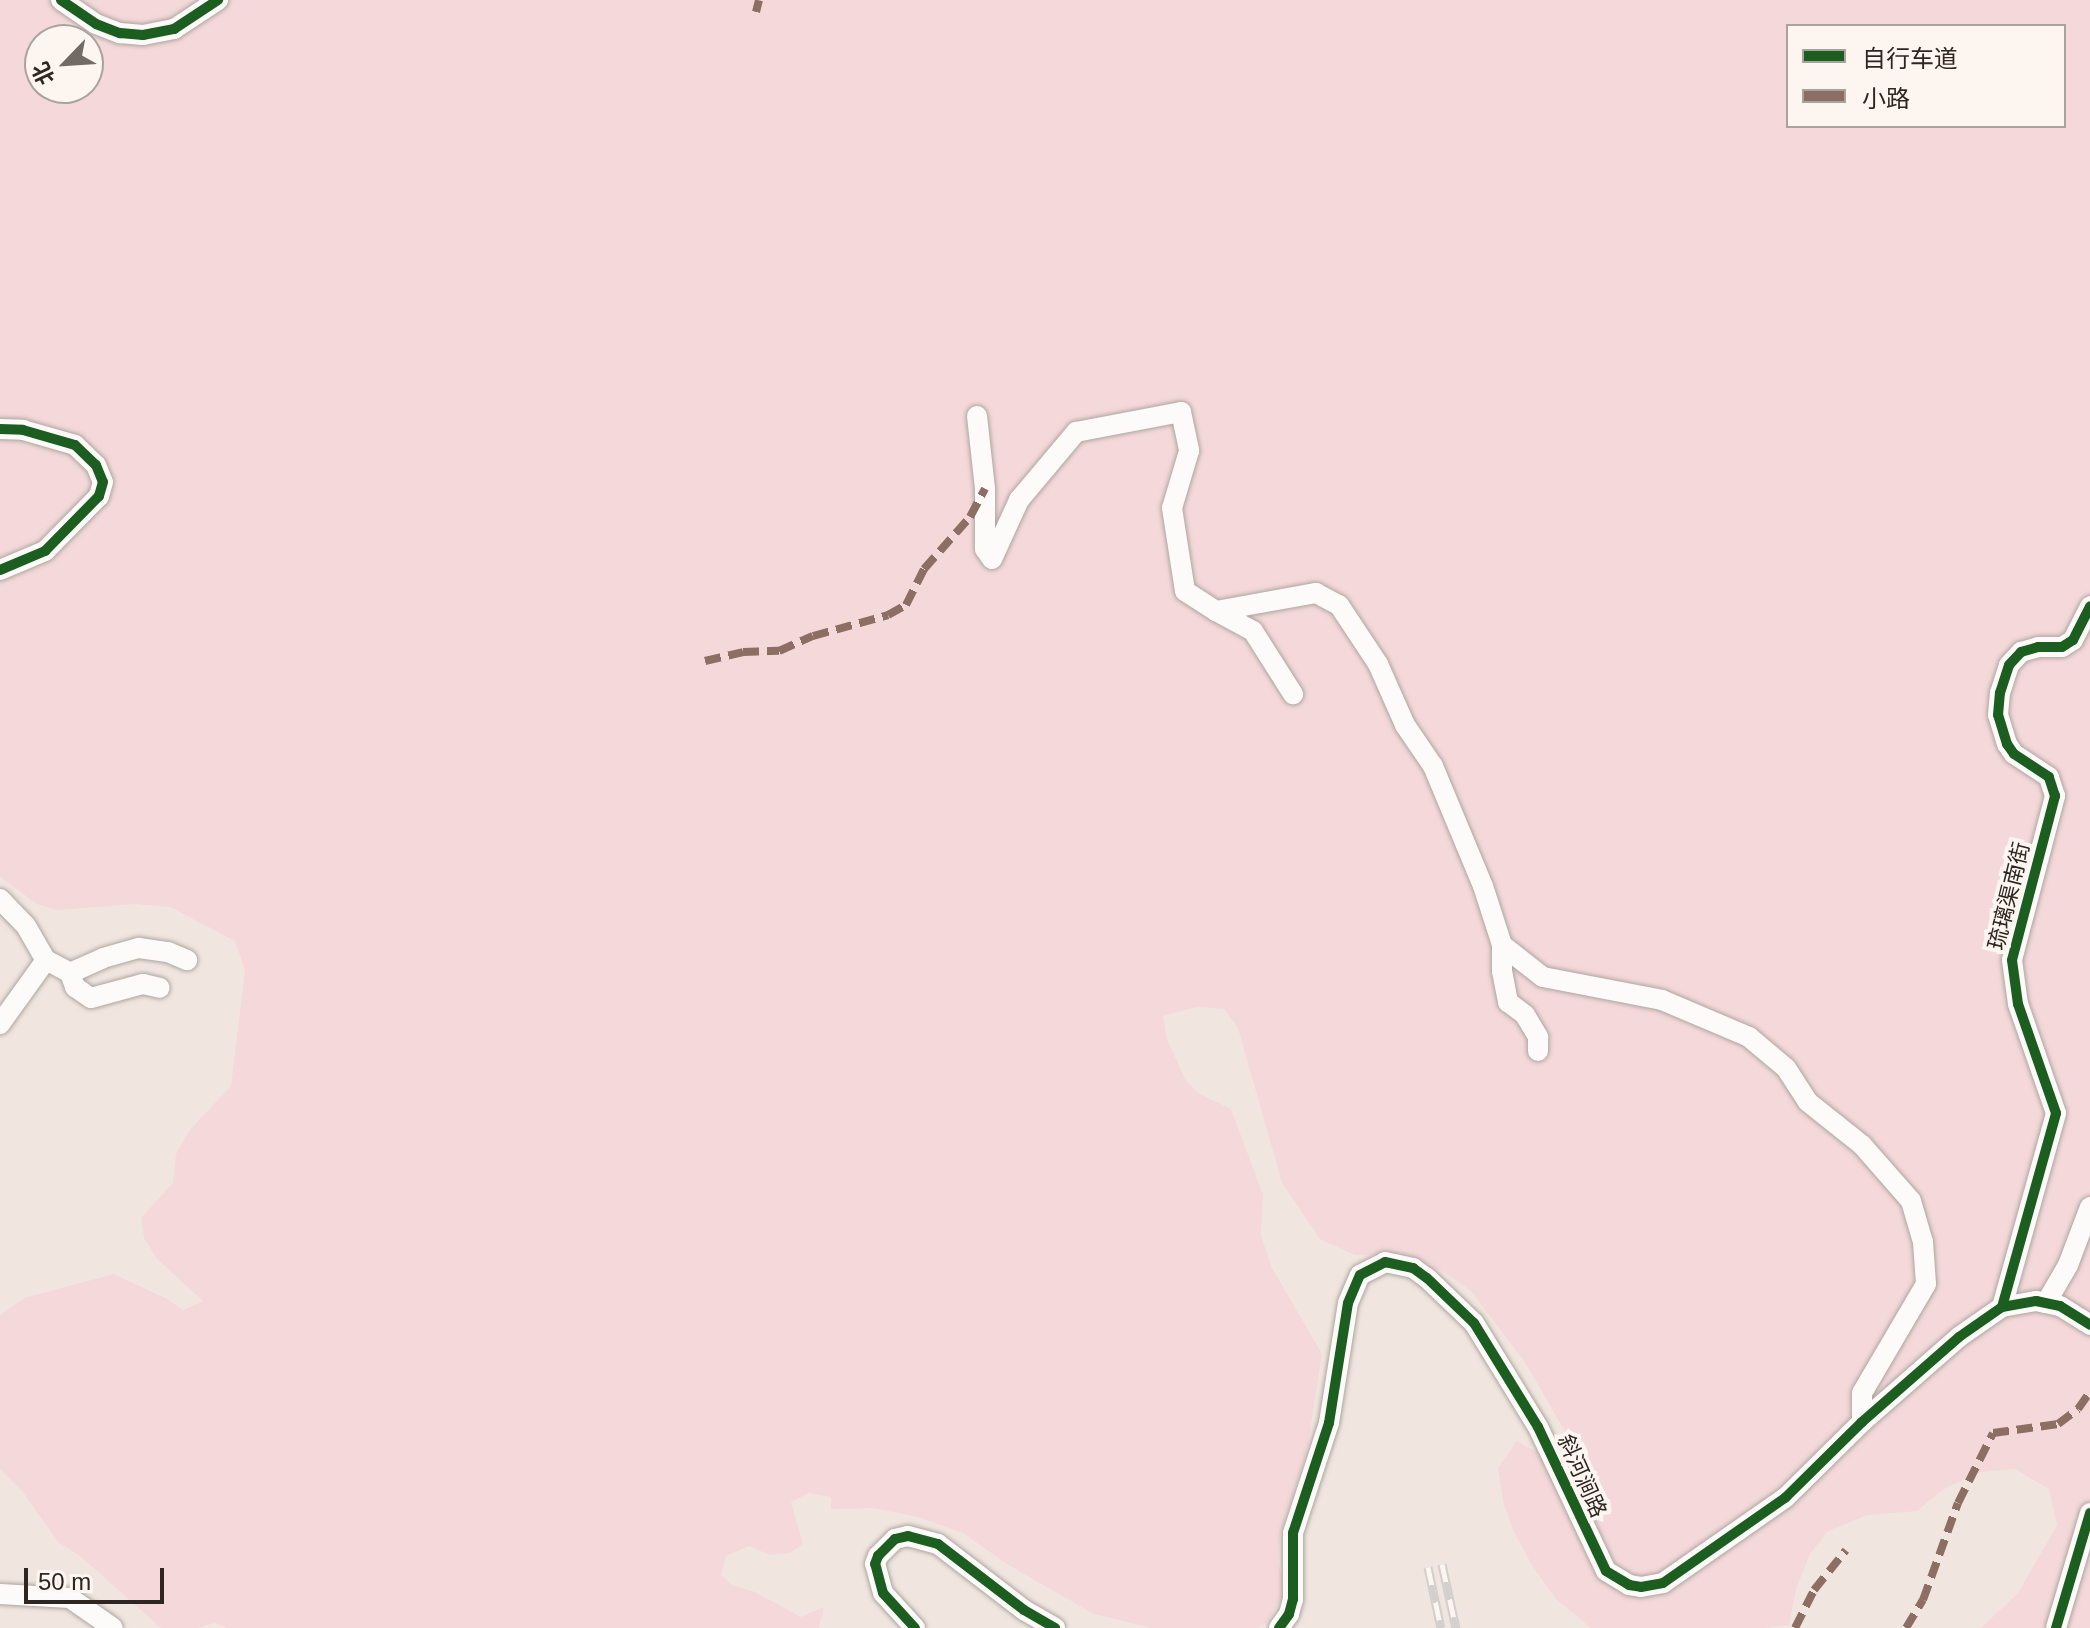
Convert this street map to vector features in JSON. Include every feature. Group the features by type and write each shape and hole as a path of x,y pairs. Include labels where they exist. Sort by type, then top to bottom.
{"street":[{"path":"61,0 96,24 120,33 143,35 174,29 218,0"},
{"path":"977,416 985,489 985,549 992,559 1019,500 1076,432 1181,412 1189,451 1172,508 1185,591 1253,631 1293,694"},
{"path":"0,429 41,434 75,445 96,465 103,482 99,496 45,551 0,570"},
{"path":"1216,611 1316,593 1339,605 1378,664 1405,725 1433,766 1483,886 1502,945 1502,971 1508,1002 1525,1015 1538,1037 1538,1051"},
{"name":"琉璃渠南街","path":"2002,1307 2056,1113 2018,1004 2012,960 2055,796 2049,777 2014,754 2007,744 1998,715 2000,693 2009,665 2021,652 2062,647 2073,640 2090,606"},
{"path":"0,899 26,926 46,960 70,973 75,987 91,998 143,984 160,988"},
{"path":"1502,945 1543,977 1662,1000 1749,1037 1786,1068 1808,1102 1862,1145 1911,1201 1923,1242 1926,1284 1862,1393 1862,1422"},
{"path":"70,973 103,958 139,948 168,952 187,960"},
{"path":"0,1024 46,960"},
{"path":"2046,1303 2068,1265 2090,1207"},
{"name":"斜河涧路","path":"1279,1628 1289,1614 1293,1599 1293,1533 1332,1409 1348,1303 1360,1275 1385,1262 1413,1268 1474,1323 1538,1427 1606,1571 1629,1585 1641,1587 1663,1583 1785,1498 1862,1422 1959,1337 2002,1307 2036,1301 2046,1303 2060,1306 2090,1325"},
{"path":"2056,1628 2090,1513"},
{"path":"915,1628 883,1593 875,1564 878,1556 895,1539 908,1536 938,1544 1024,1610 1055,1628"},
{"path":"0,1594 70,1598 113,1628"}],"shaded area":[{"path":"0,0 2090,0 2090,1628 1981,1628 2018,1593 2057,1525 2049,1489 2015,1469 1981,1472 1942,1490 1917,1511 1868,1515 1828,1531 1810,1554 1796,1589 1789,1625 1765,1628 1591,1628 1556,1599 1533,1567 1514,1532 1503,1501 1498,1468 1517,1441 1535,1451 1571,1442 1526,1364 1471,1291 1444,1272 1397,1254 1355,1255 1320,1239 1282,1183 1238,1028 1224,1009 1197,1007 1163,1016 1167,1039 1186,1081 1200,1094 1231,1109 1263,1195 1261,1235 1272,1268 1322,1354 1307,1450 1280,1534 1278,1563 1286,1592 1266,1623 1258,1628 1151,1628 1094,1614 1007,1564 963,1533 918,1517 873,1508 831,1509 831,1497 809,1493 791,1502 803,1544 790,1553 770,1555 749,1546 726,1556 721,1575 732,1585 755,1592 801,1617 824,1607 819,1628 227,1628 215,1623 198,1628 161,1628 79,1555 59,1543 22,1491 0,1469 0,1315 24,1298 114,1274 183,1310 203,1301 157,1259 144,1238 141,1218 173,1183 176,1154 189,1131 231,1086 245,970 235,941 170,907 135,904 57,910 37,904 0,877"}],"railway":[{"path":"1442,1564 1456,1628"},
{"path":"1428,1567 1441,1628"}],"marked path":[{"path":"756,12 759,0"},
{"path":"705,661 743,652 779,651 813,636 888,615 906,605 924,569 970,517 985,489"},
{"path":"1906,1628 1923,1600 1958,1503 1993,1433 2058,1424 2078,1409 2090,1392"},
{"path":"1795,1628 1814,1590 1846,1550"}],"cycle path":[{"path":"61,0 96,24 120,33 143,35 174,29 218,0"},
{"path":"0,429 23,430 75,445 96,465 103,482 99,496 45,551 0,570"},
{"path":"2002,1307 2056,1113 2018,1004 2012,960 2055,796 2049,777 2014,754 2007,744 1998,715 2000,693 2009,665 2021,652 2038,647 2062,647 2073,640 2090,606"},
{"path":"1279,1628 1289,1614 1293,1599 1293,1533 1329,1423 1348,1303 1360,1275 1385,1262 1413,1268 1474,1323 1538,1427 1606,1571 1629,1585 1641,1587 1663,1583 1785,1498 1862,1422 1959,1337 2002,1307 2036,1301 2060,1306 2090,1325"},
{"path":"2056,1628 2090,1513"},
{"path":"915,1628 883,1593 875,1564 878,1556 895,1539 908,1536 938,1544 1024,1610 1055,1628"}]}
